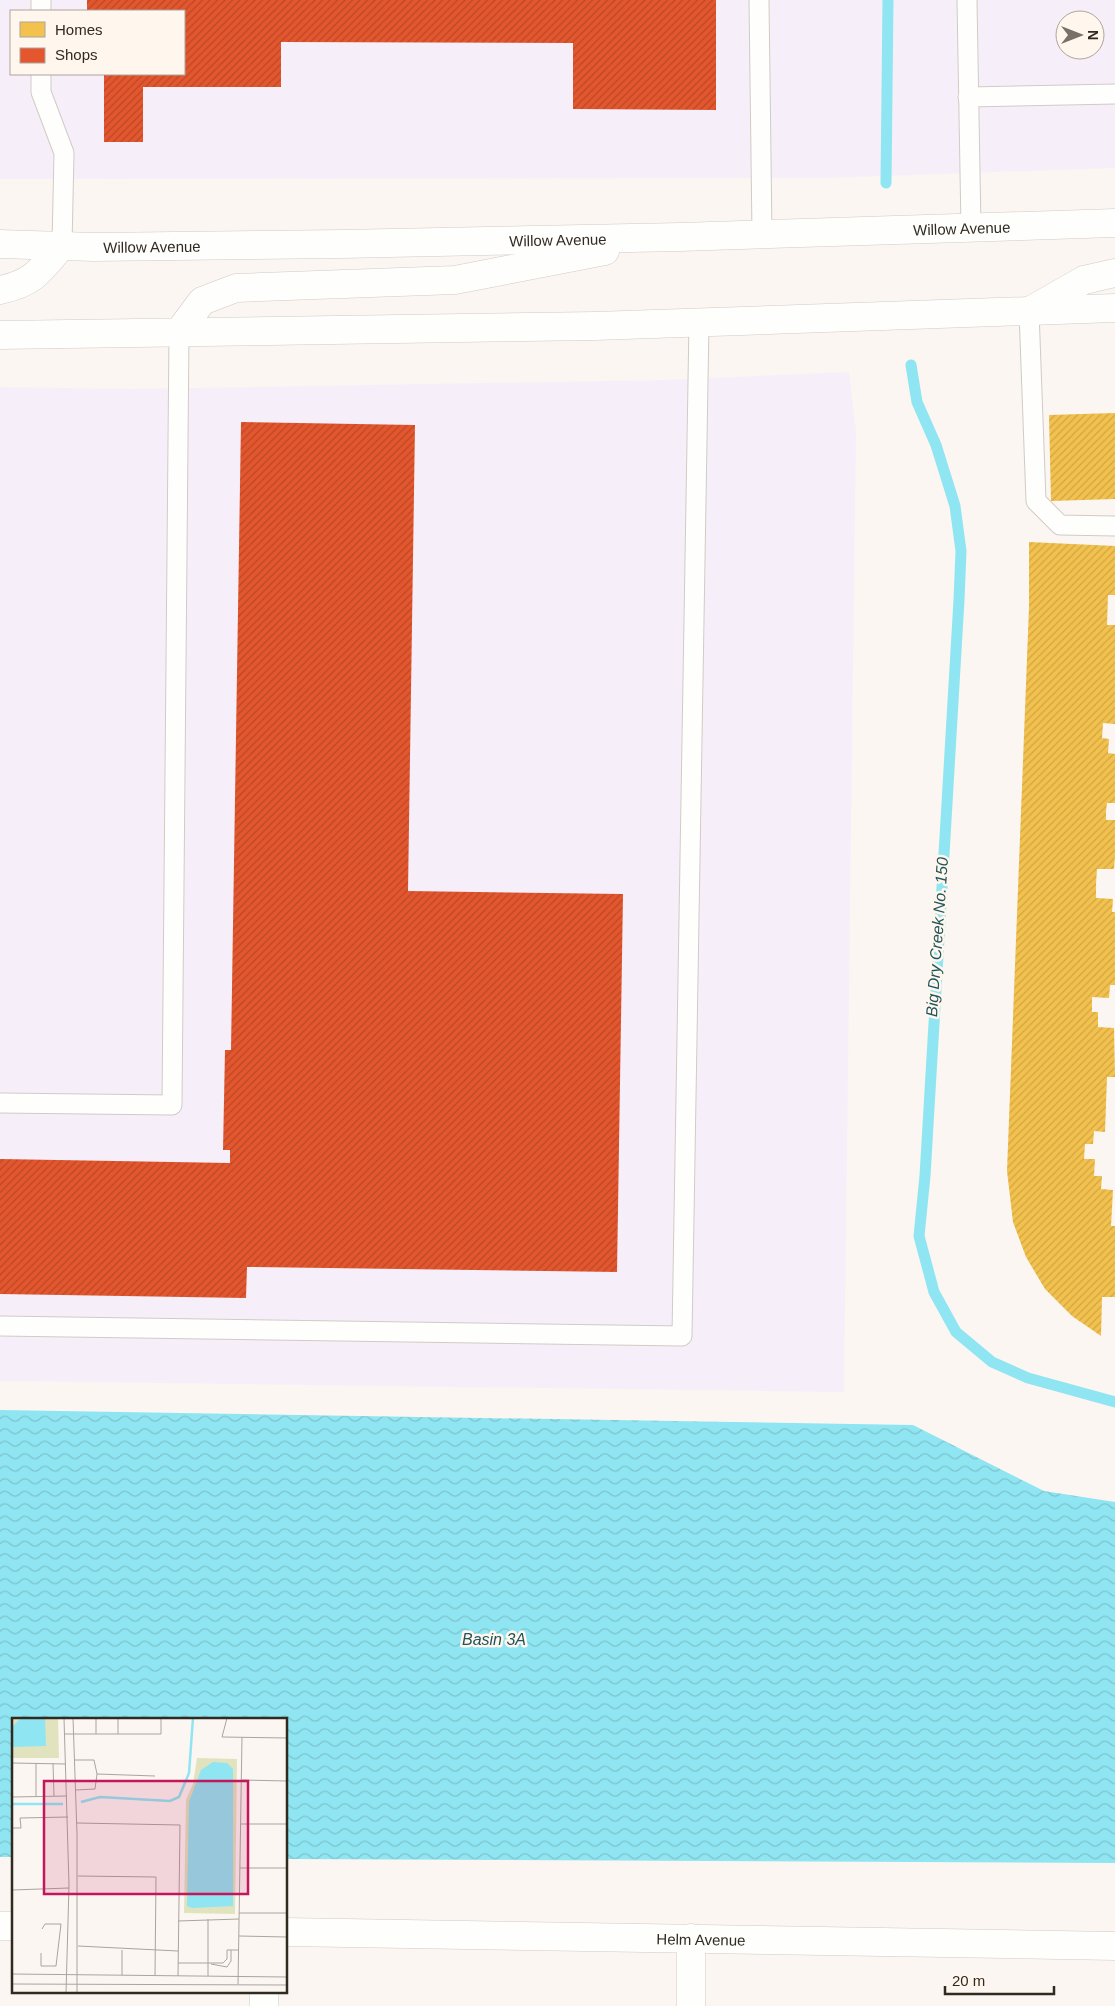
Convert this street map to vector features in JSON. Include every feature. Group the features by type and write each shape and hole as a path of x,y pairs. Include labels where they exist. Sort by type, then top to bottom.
{"main road":[{"name":"Willow Avenue","path":"0,244 94,247 313,244 680,237 1115,223"},
{"path":"179,332 202,301 236,288 455,280 680,237"},
{"path":"0,290 19,286 31,280 62,245"},
{"path":"1029,311 1084,280 1115,272"},
{"path":"0,334 595,326 1115,308"},
{"name":"Helm Avenue","path":"288,1932 1115,1946"},
{"path":"691,1938 691,2006"}],"lane":[{"path":"759,0 762,234"},
{"path":"966,0 972,228"},
{"path":"41,75 41,92 64,153 62,245"},
{"path":"968,97 1115,94"},
{"path":"1029,311 1036,501 1060,525 1115,526"},
{"path":"0,1326 682,1336 699,322"},
{"path":"0,1103 172,1105 179,332"}],"shaded area":[{"path":"0,0 1115,0 1115,168 827,178 0,179"},
{"path":"849,372 856,431 844,1392 0,1381 0,387 132,389 664,380"}],"water":[{"name":"Basin 3A","path":"0,1410 913,1425 1044,1491 1115,1502 1115,1863 288,1859 288,1718 12,1718 12,1857 0,1857"}],"building: Homes":[{"path":"1115,413 1115,499 1051,501 1049,415"},
{"path":"1029,542 1115,546 1115,595 1108,595 1107,625 1115,625 1115,724 1103,723 1102,738 1109,739 1108,753 1115,754 1115,803 1107,803 1106,820 1115,820 1115,856 1114,869 1097,869 1096,898 1113,899 1112,912 1115,912 1115,985 1110,985 1109,998 1092,997 1092,1012 1098,1012 1098,1027 1114,1028 1115,1077 1107,1077 1105,1132 1094,1131 1093,1144 1085,1144 1084,1159 1095,1159 1094,1176 1102,1176 1101,1189 1113,1190 1111,1226 1115,1226 1115,1297 1102,1297 1101,1336 1072,1316 1045,1289 1026,1257 1013,1222 1007,1171 1029,607"}],"building: Shops":[{"path":"87,0 716,0 716,110 573,109 573,43 281,42 281,87 143,87 143,142 104,142 104,75 185,75 185,10 87,10"},
{"path":"241,422 415,425 408,891 623,894 617,1272 247,1267 246,1298 0,1294 0,1159 230,1163 230,1150 223,1150 225,1050 231,1050"}],"waterway":[{"name":"Big Dry Creek No. 150","path":"886,183 888,0"},
{"name":"Big Dry Creek No. 150","path":"911,365 917,402 936,445 955,506 961,551 925,1176 919,1236 934,1292 956,1332 992,1362 1028,1378 1115,1402"}]}
